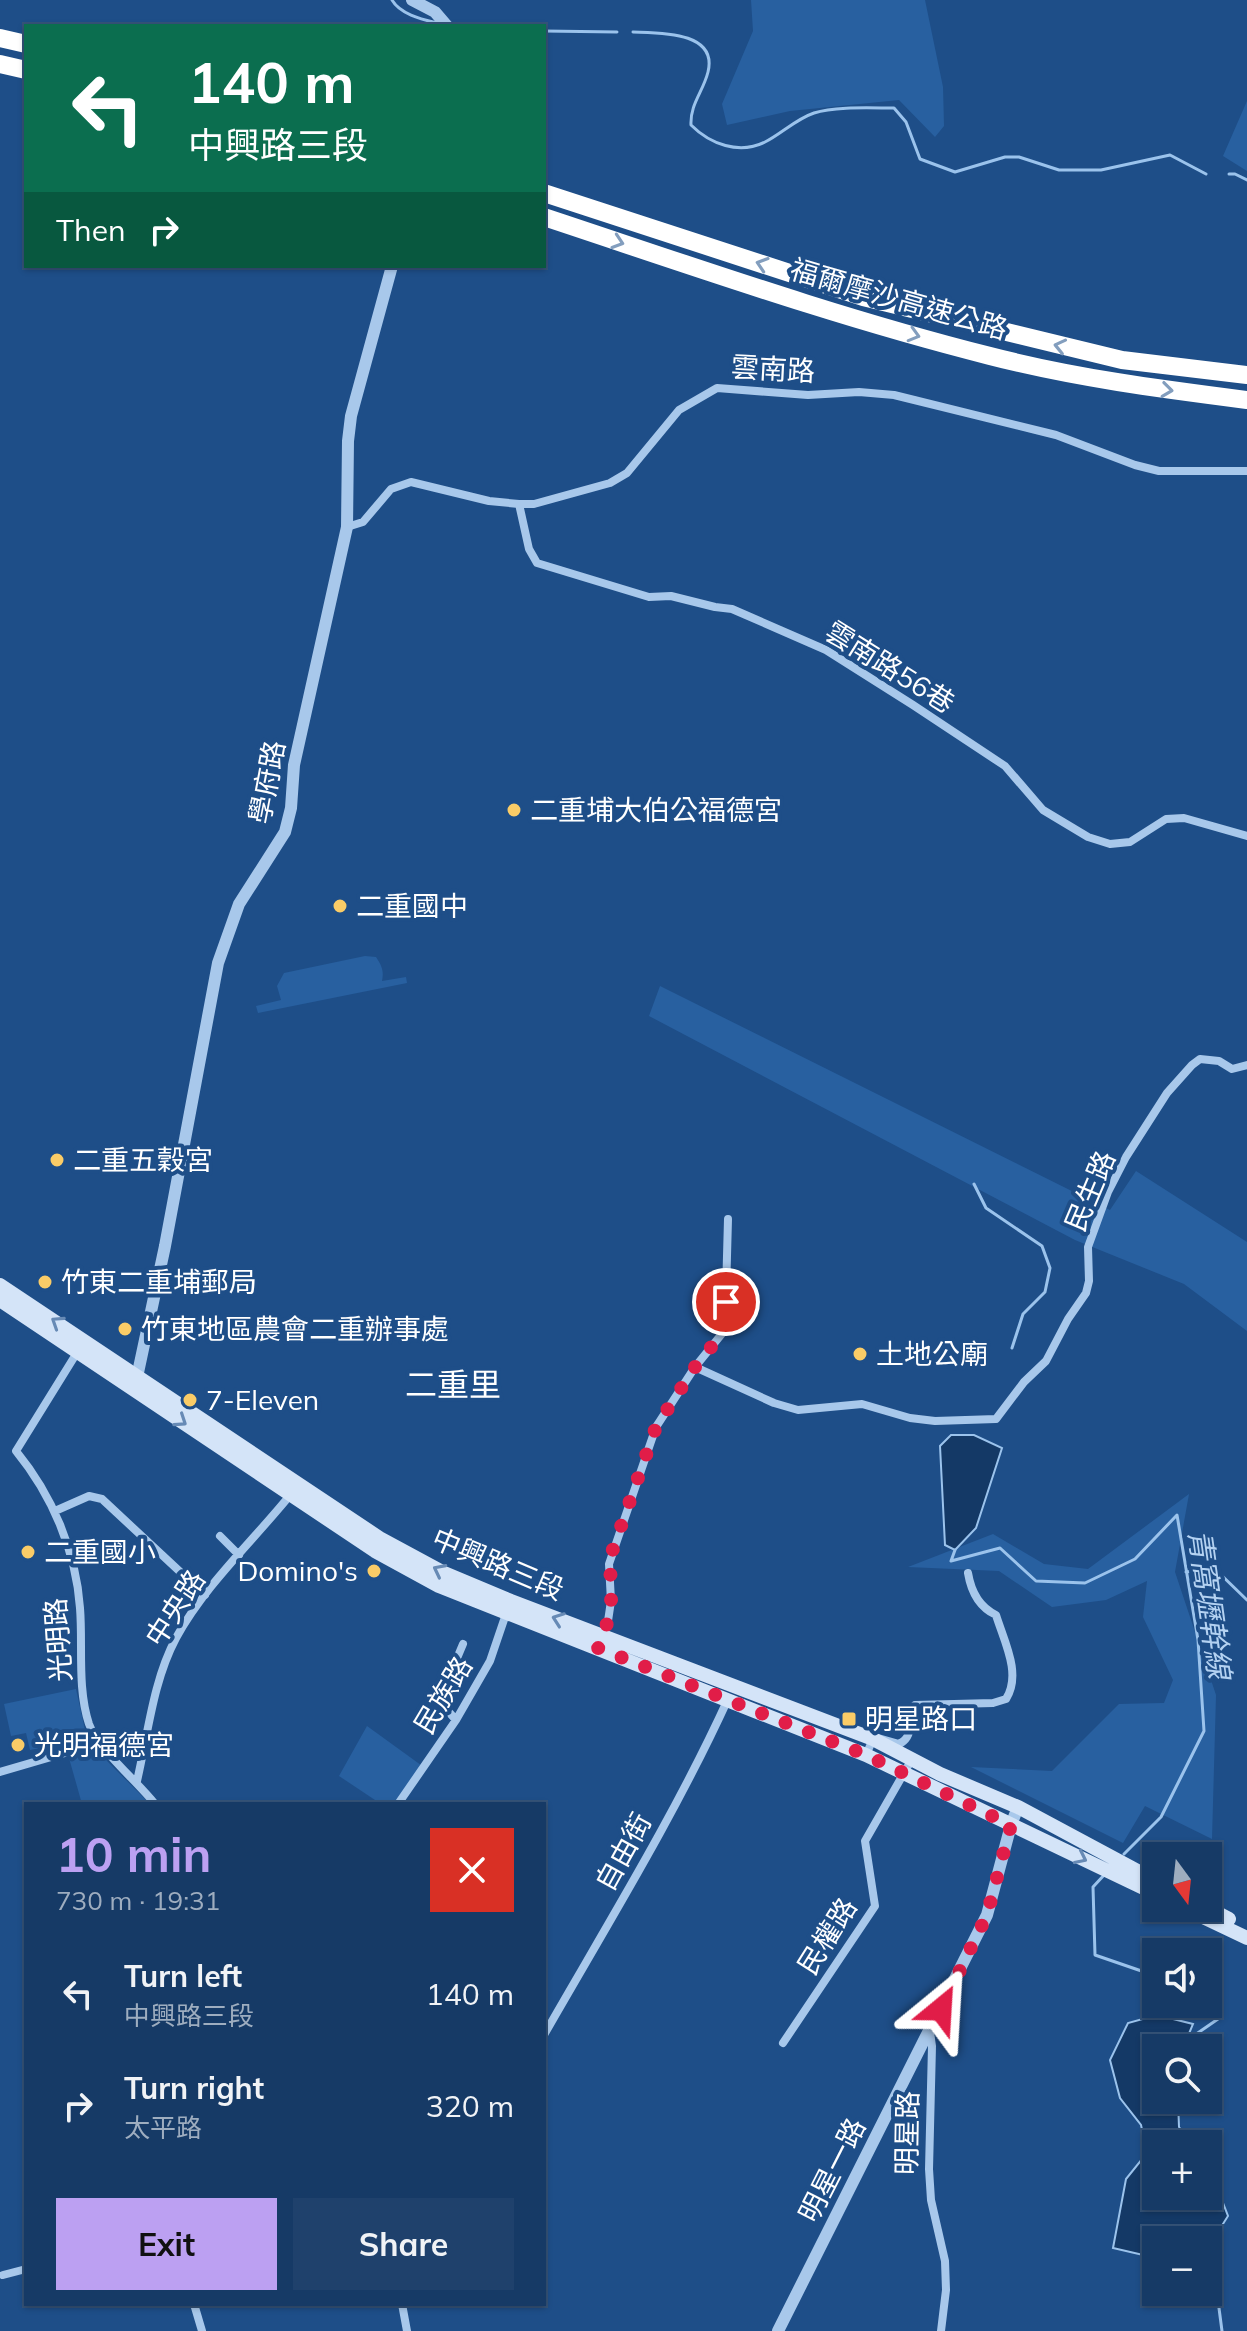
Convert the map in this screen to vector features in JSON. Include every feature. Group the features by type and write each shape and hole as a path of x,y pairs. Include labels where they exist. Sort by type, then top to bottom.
{"highway":[{"path":"0,38 24,44"},
{"path":"0,64 24,70"},
{"name":"福爾摩沙高速公路","path":"546,194 863,297 1122,360 1247,375"},
{"name":"福爾摩沙高速公路","path":"546,218 838,313 991,357 1123,384 1247,400"}],"main road":[{"name":"中興路三段","path":"0,1285 81,1346 295,1489 375,1551 439,1586 509,1608 730,1693 866,1755 940,1774 1018,1807 1142,1873"},
{"name":"中興路三段","path":"0,1300 81,1346"},
{"name":"中興路三段","path":"730,1693 873,1739 909,1765 1011,1825 1142,1887"},
{"path":"1222,1915 1247,1928"},
{"path":"1213,1922 1247,1938"}],"street":[{"path":"412,0 435,12 445,24"},
{"name":"學府路","path":"135,1383 218,963 239,904 285,832 289,819 294,765 347,527 351,416 391,268"},
{"name":"雲南路","path":"347,527 363,522 391,489 411,482 489,501 519,504 534,504 610,483 627,473 679,410 717,388 808,395 859,392 894,395 1056,435 1159,471 1247,471"},
{"name":"雲南路56巷","path":"519,504 529,549 537,563 649,597 671,596 732,609 826,650 1005,766 1043,810 1088,837 1110,844 1130,842 1166,819 1184,818 1247,836"},
{"name":"民生路","path":"695,1367 774,1403 798,1410 862,1404 910,1418 935,1421 996,1419 1024,1382 1046,1361 1086,1293 1089,1281 1088,1247 1108,1192 1126,1157 1167,1093 1200,1059 1210,1058 1232,1069 1247,1065"},
{"path":"601,1642 611,1601 609,1564 656,1427 695,1367 725,1330 728,1219"},
{"name":"光明路","path":"81,1346 16,1451 37,1476 55,1511 76,1573 84,1696 89,1725 102,1746 153,1802"},
{"name":"中央路","path":"137,1781 163,1668 176,1638 205,1595 295,1489"},
{"path":"55,1511 89,1496 102,1499 205,1595"},
{"path":"220,1536 239,1555"},
{"path":"866,1755 873,1739 899,1744 905,1741 910,1732 908,1713 915,1705 993,1703 1006,1699 1013,1688 1013,1673 996,1615 987,1611 971,1591 968,1573"},
{"name":"民族路","path":"399,1802 456,1720 490,1661 509,1608"},
{"path":"456,1720 439,1701 463,1644"},
{"name":"自由街","path":"546,2032 653,1845 708,1742 730,1693"},
{"path":"0,1772 82,1748 102,1746"},
{"name":"民權路","path":"783,2043 875,1906 865,1841 909,1765"},
{"name":"明星路","path":"941,2331 946,2275 931,2200 930,2032 987,1915 1018,1807"},
{"name":"明星一路","path":"778,2331 930,2032"},
{"path":"3,2275 24,2270"},
{"path":"195,2306 202,2331"},
{"path":"402,2306 407,2331"}],"shaded area":[{"path":"751,0 925,0 943,87 944,126 935,137 899,100 790,111 727,125 722,104 753,31"},
{"path":"1247,101 1247,171 1223,156"},
{"path":"365,956 376,957 382,969 382,981 406,977 407,983 258,1013 256,1006 281,1000 277,986 284,973"},
{"path":"660,986 1110,1210 1136,1171 1247,1242 1247,1331 1184,1284 1075,1240 649,1016"},
{"path":"951,1435 974,1435 1002,1448 976,1528 955,1550 945,1545 940,1446"},
{"path":"1189,1494 1175,1572 1216,1695 1212,1839 1145,1806 1123,1843 971,1767 1052,1771 1119,1704 1164,1703 1173,1680 1143,1617 1147,1581 1106,1600 1052,1607 999,1571 908,1567 993,1534 1044,1564 1088,1569"},
{"path":"76,1689 87,1739 30,1750 26,1733 11,1736 4,1704"},
{"path":"367,1726 425,1768 401,1802 378,1802 339,1776"},
{"path":"98,1752 148,1802 81,1802 69,1758"},
{"path":"1146,2018 1169,2018 1193,2024 1189,2034 1142,2034 1142,2114 1179,2114 1181,2130 1142,2130 1120,2098 1110,2060 1128,2023"},
{"path":"1142,2159 1142,2210 1222,2210 1222,2200 1228,2216 1222,2226 1142,2226 1142,2255 1113,2248 1126,2179"}],"waterway":[{"path":"392,0 406,12 437,23"},
{"path":"546,31 617,32"},
{"path":"633,32 684,37 704,49 709,59 708,72 691,125 707,138 725,146 755,146 814,113 832,109 894,108 906,122 920,159 955,172 1005,157 1019,157 1059,170 1101,170 1170,155 1206,174"},
{"path":"1229,174 1247,180"},
{"path":"974,1184 986,1208 1042,1246 1050,1268 1045,1292 1023,1314 1012,1348"},
{"name":"青窩壢幹線","path":"955,1550 951,1561 1000,1548 1036,1581 1085,1583 1135,1559 1177,1515 1198,1640 1204,1731 1161,1817 1124,1854"},
{"path":"1186,1572 1214,1568 1247,1600"},
{"name":"青窩壢幹線","path":"1105,1874 1093,1887 1095,1955 1142,1971"},
{"name":"青窩壢幹線","path":"1196,2034 1217,2018"},
{"name":"青窩壢幹線","path":"1219,2306 1222,2331"}],"place":[{"name":"二重埔大伯公福德宮","path":"514,810"},
{"name":"二重國中","path":"340,906"},
{"name":"二重五穀宮","path":"57,1160"},
{"name":"竹東二重埔郵局","path":"45,1282"},
{"name":"竹東地區農會二重辦事處","path":"125,1329"},
{"name":"土地公廟","path":"860,1354"},
{"name":"7-Eleven","path":"190,1400"},
{"name":"二重國小","path":"28,1552"},
{"name":"Domino's","path":"374,1571"},
{"name":"明星路口","path":"849,1719"},
{"name":"光明福德宮","path":"18,1745"}],"district":[{"name":"二重里","path":"453,1385"}],"route":[{"path":"726,1302 725,1330 695,1367 656,1427 609,1564 611,1601 608,1621 598,1648 866,1755 1011,1825 987,1915 941,2009"}]}
